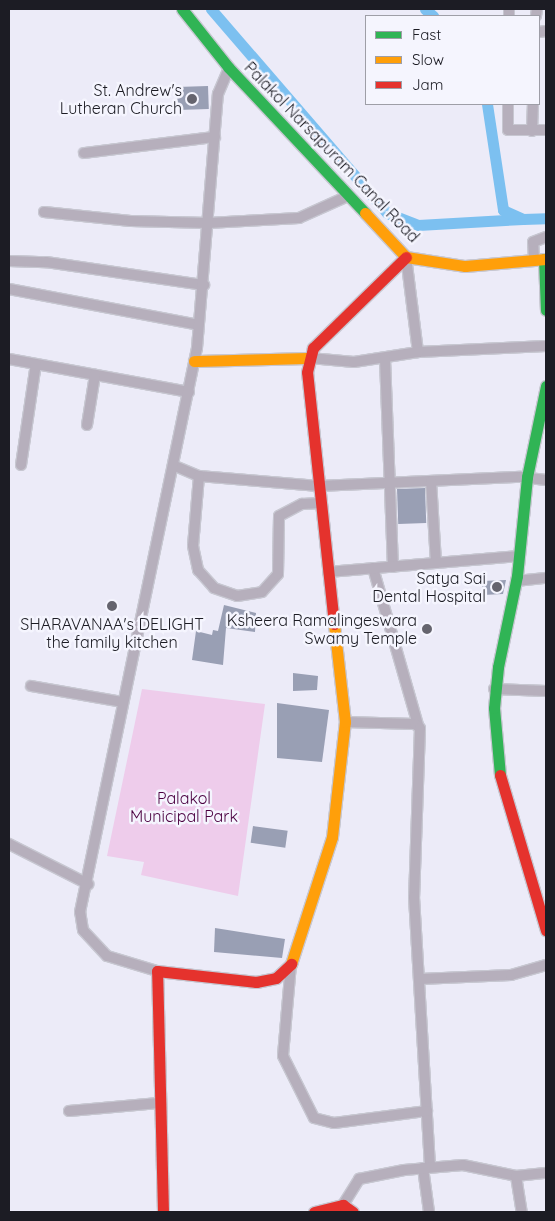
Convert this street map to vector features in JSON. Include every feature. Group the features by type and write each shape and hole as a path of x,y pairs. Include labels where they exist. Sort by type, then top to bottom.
{"street":[{"name":"Palakol Narsapuram Canal Road","path":"182,9 229,68 406,257 465,266 541,259"},
{"path":"229,68 218,94 204,285 200,325 189,392 175,466 142,600 88,884 80,912 83,930 108,956 156,971 256,982 276,978 291,964"},
{"path":"508,105 508,130 546,130"},
{"path":"532,131 533,105"},
{"path":"84,153 215,137"},
{"path":"44,212 131,221 208,223 299,218 348,196"},
{"path":"546,236 533,242 541,259 546,310"},
{"path":"406,257 418,352"},
{"path":"406,257 313,348 307,372 345,722 332,838 291,964 283,1056 314,1118 334,1123 427,1111"},
{"path":"9,261 46,262 204,285"},
{"path":"9,289 200,325"},
{"path":"194,362 310,358 385,359 418,352 546,346"},
{"path":"9,359 189,392"},
{"path":"385,359 393,567"},
{"path":"21,465 36,364"},
{"path":"87,424 95,375"},
{"path":"546,386 527,477 516,581 494,689 497,764 543,906 546,930"},
{"path":"175,466 199,476 319,486 527,477 546,480"},
{"path":"199,476 193,546 198,570 214,588 237,596 262,592 278,574 279,516 302,504 321,503"},
{"path":"431,481 436,563"},
{"path":"328,572 519,556"},
{"path":"373,568 422,744 414,897 427,1111 429,1212"},
{"path":"516,581 546,578"},
{"path":"32,686 123,702"},
{"path":"494,689 546,691"},
{"path":"345,722 418,725"},
{"path":"9,844 88,884"},
{"path":"420,979 511,975 546,965"},
{"path":"156,971 163,1212"},
{"path":"69,1111 159,1103"},
{"path":"314,1212 348,1209 359,1180 427,1168 485,1167 516,1176 546,1173"},
{"path":"516,1176 522,1212"}],"green space":[{"name":"Palakol Municipal Park","path":"142,689 265,704 238,896 141,875 144,862 107,856"}],"building":[{"name":"St. Andrew's Lutheran Church","path":"208,86 209,109 178,110 177,87"},
{"path":"425,488 426,523 398,524 397,489"},
{"path":"506,580 503,594 483,595 482,581"},
{"path":"224,605 256,613 255,632 226,628 223,665 192,660 196,631 212,635 213,630 218,631"},
{"path":"293,673 318,676 317,690 293,691"},
{"path":"277,703 329,710 322,762 277,758"},
{"path":"253,826 288,831 285,848 251,843"},
{"path":"215,928 285,939 282,958 214,952"}],"waterway":[{"path":"211,9 387,213 418,225 523,219"},
{"path":"425,9 432,15"},
{"path":"487,105 503,210 523,219 546,218"}],"traffic: fast":[{"path":"182,9 229,68 365,213"},
{"path":"544,259 546,310"},
{"path":"500,775 494,708 498,667 517,576 527,477 546,386"}],"traffic: slow":[{"path":"365,213 406,257 465,266 546,259"},
{"path":"194,361 310,358"},
{"path":"291,964 332,837 345,722 334,624"}],"traffic: jam":[{"path":"334,624 307,372 313,348 406,257"},
{"path":"500,775 546,930"},
{"path":"163,1212 157,971 256,982 276,978 291,964"},
{"path":"314,1212 343,1205 353,1212"}],"place":[{"name":"St. Andrew's Lutheran Church","path":"192,99"},
{"name":"Satya Sai Dental Hospital","path":"497,587"},
{"name":"SHARAVANAA's DELIGHT the family kitchen","path":"112,606"},
{"name":"Ksheera Ramalingeswara Swamy Temple","path":"427,629"}]}
